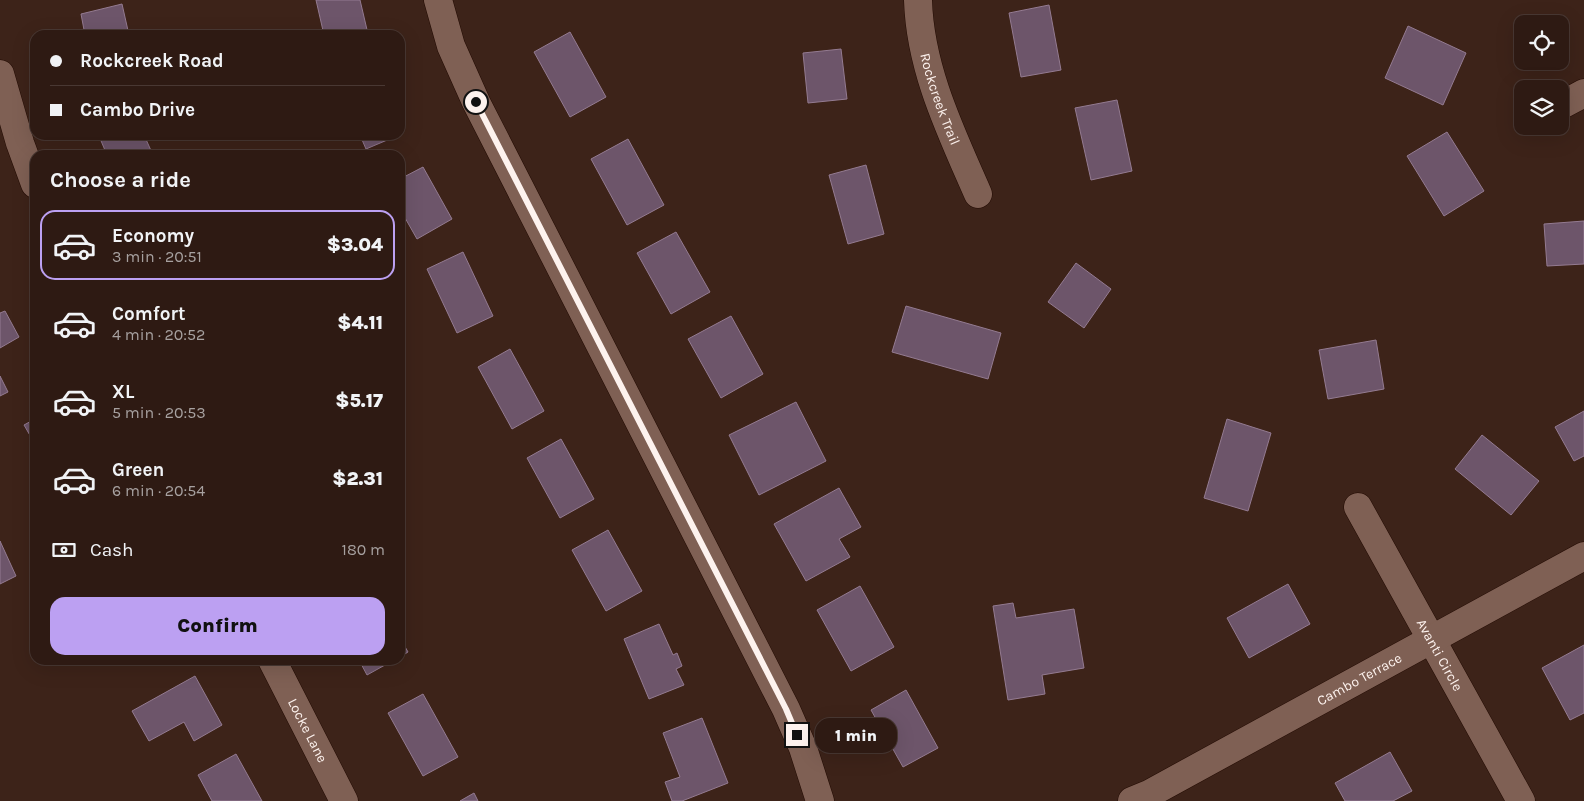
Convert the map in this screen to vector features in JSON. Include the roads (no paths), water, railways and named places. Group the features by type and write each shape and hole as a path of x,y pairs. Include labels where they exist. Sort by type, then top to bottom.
{"street":[{"path":"438,0 451,46 476,102 786,709 803,748 820,801"},
{"name":"Rockcreek Trail","path":"918,0 922,38 928,66 945,117 978,194"},
{"path":"0,74 30,170"},
{"path":"1569,101 1584,93"},
{"name":"Avanti Circle","path":"1358,507 1522,801"},
{"name":"Cambo Terrace","path":"1132,801 1149,794 1584,556"},
{"name":"Locke Lane","path":"275,665 344,801"}]}
